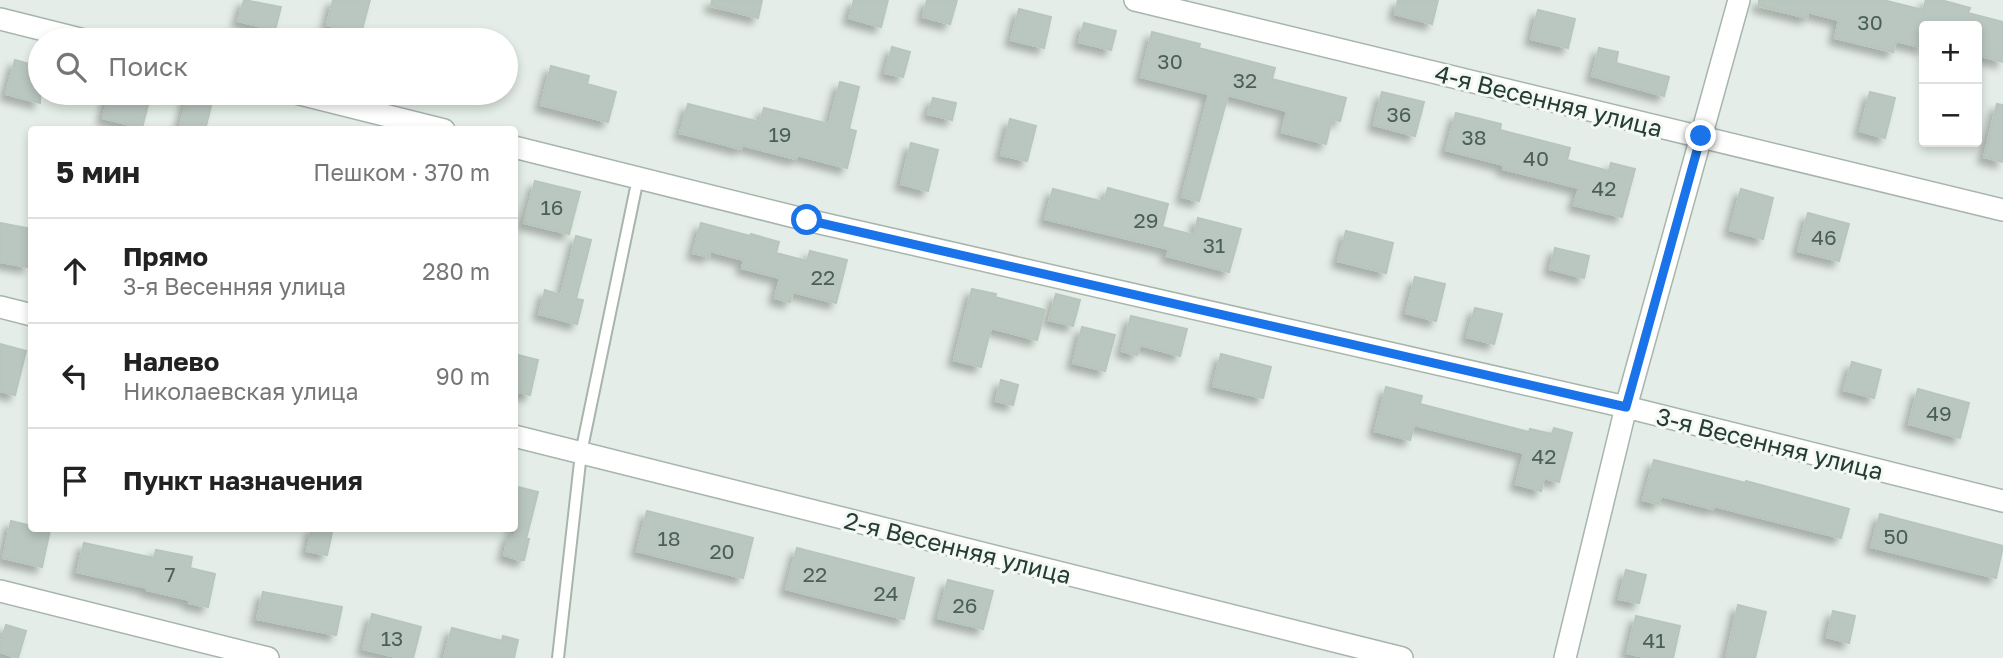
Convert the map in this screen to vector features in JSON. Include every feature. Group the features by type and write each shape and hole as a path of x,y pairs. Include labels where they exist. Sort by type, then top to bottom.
{"street":[{"name":"4-я Весенняя улица","path":"1135,0 2003,209"},
{"path":"1565,658 1626,407 1739,0"},
{"path":"0,19 36,28"},
{"path":"344,105 428,126"},
{"name":"3-я Весенняя улица","path":"518,148 807,220 1626,407 2003,501"},
{"path":"0,307 28,314"},
{"name":"2-я Весенняя улица","path":"518,437 1402,658"},
{"path":"0,591 268,658"}],"lane":[{"path":"558,658 582,453 638,178"}],"building":[{"path":"244,0 281,7 276,28 238,21"},
{"path":"333,0 370,0 362,28 327,25"},
{"path":"712,0 762,0 758,18 711,6"},
{"path":"854,0 888,0 881,27 849,18"},
{"path":"927,0 957,0 950,24 923,17"},
{"path":"1398,0 1438,0 1432,24 1395,14"},
{"path":"1759,0 1883,0 1923,10 1926,0 1941,0 1970,8 1968,13 2003,22 2003,62 1982,56 1982,21 1919,21 1919,47 1896,41 1893,52 1835,38 1839,20 1808,12 1807,18 1759,6"},
{"path":"1019,9 1051,17 1044,48 1011,40"},
{"path":"1538,10 1575,19 1568,48 1531,39"},
{"path":"1084,23 1116,31 1111,50 1079,42"},
{"path":"1152,32 1200,44 1199,48 1275,68 1272,79 1346,98 1340,121 1332,119 1326,144 1282,132 1287,111 1228,95 1199,201 1182,197 1209,94 1141,77"},
{"path":"892,47 910,52 903,77 885,73"},
{"path":"1599,48 1618,52 1616,63 1669,77 1664,96 1592,76"},
{"path":"15,60 28,64 28,100 6,94"},
{"path":"551,66 589,76 587,84 616,92 608,122 541,105"},
{"path":"840,82 859,87 849,129 856,131 847,168 797,155 796,159 742,145 741,149 680,133 688,104 760,122 764,108 829,124"},
{"path":"1382,92 1424,102 1415,136 1374,125"},
{"path":"1870,92 1895,98 1885,138 1860,131"},
{"path":"933,98 956,103 952,120 928,114"},
{"path":"1997,104 2003,105 2003,162 1984,157"},
{"path":"106,105 148,105 143,126 103,118"},
{"path":"185,105 211,105 206,126 180,126"},
{"path":"1456,113 1501,124 1500,130 1570,148 1567,160 1609,171 1611,163 1635,169 1622,217 1574,205 1579,188 1503,169 1504,165 1446,150"},
{"path":"1010,119 1036,126 1027,161 1001,155"},
{"path":"911,143 938,150 928,191 901,184"},
{"path":"535,181 580,192 569,234 524,223"},
{"path":"1108,188 1168,204 1162,227 1194,235 1198,218 1241,229 1229,272 1167,256 1169,249 1045,219 1053,189 1104,202"},
{"path":"1741,189 1773,198 1763,239 1730,230"},
{"path":"1808,213 1849,224 1839,261 1798,251"},
{"path":"0,223 28,228 28,267 0,262"},
{"path":"701,223 779,242 776,253 807,261 810,251 847,260 836,303 793,292 790,302 775,298 780,278 742,268 744,260 710,251 709,257 693,253"},
{"path":"1346,231 1393,243 1386,273 1338,261"},
{"path":"576,236 591,240 576,299 583,300 577,324 539,314 545,290 561,295"},
{"path":"1555,248 1589,256 1584,278 1550,269"},
{"path":"1415,277 1445,284 1436,321 1406,313"},
{"path":"972,289 1045,310 1037,340 991,328 981,367 954,360"},
{"path":"1056,294 1080,300 1073,326 1049,320"},
{"path":"1475,308 1502,314 1494,344 1467,337"},
{"path":"1131,316 1187,329 1180,356 1140,345 1137,355 1122,351"},
{"path":"1082,327 1115,335 1105,371 1073,363"},
{"path":"0,344 26,351 15,395 0,391"},
{"path":"1221,354 1271,367 1263,398 1213,386"},
{"path":"518,355 538,360 530,395 518,392"},
{"path":"1852,362 1881,370 1874,398 1844,390"},
{"path":"1001,380 1018,385 1013,405 996,401"},
{"path":"1386,387 1422,396 1420,404 1529,432 1530,429 1552,434 1554,428 1572,433 1559,482 1544,478 1541,491 1516,484 1524,453 1414,425 1410,440 1375,431"},
{"path":"1918,389 1969,403 1960,438 1909,424"},
{"path":"1654,460 1849,509 1841,538 1714,506 1713,509 1661,496 1659,504 1643,500"},
{"path":"518,487 538,492 526,539 529,539 524,560 504,555 509,534 514,536 514,532 518,532"},
{"path":"647,511 753,538 743,578 637,551"},
{"path":"1880,514 2003,546 1996,578 1871,547"},
{"path":"11,521 28,525 28,532 50,532 42,567 3,558"},
{"path":"311,532 332,532 327,555 307,551"},
{"path":"84,543 154,558 156,550 192,557 190,568 215,574 208,607 147,590 148,588 77,572"},
{"path":"797,548 914,578 904,619 786,589"},
{"path":"1626,570 1646,575 1639,603 1619,599"},
{"path":"948,580 993,591 983,629 938,618"},
{"path":"263,592 342,607 336,635 257,619"},
{"path":"1738,605 1766,612 1755,658 1726,658"},
{"path":"1833,611 1855,616 1849,643 1827,637"},
{"path":"372,614 421,627 413,658 400,658 363,649"},
{"path":"1636,616 1680,626 1673,658 1648,658 1627,653"},
{"path":"6,625 26,631 18,658 0,652"},
{"path":"452,628 502,641 503,636 518,640 514,658 444,658"}],"route":[{"path":"807,220 1626,407 1701,136"}]}
